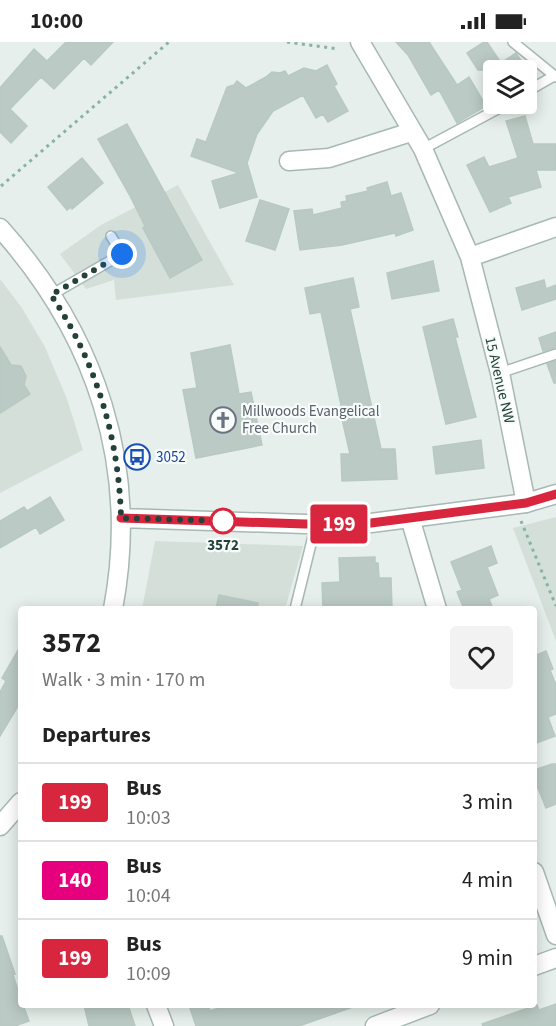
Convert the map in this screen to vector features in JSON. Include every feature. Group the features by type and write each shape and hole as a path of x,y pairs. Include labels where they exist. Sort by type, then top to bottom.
{"street":[{"name":"15 Avenue NW","path":"359,42 423,149 470,257 500,373 526,503"},
{"path":"289,161 329,158 411,132"},
{"path":"470,257 556,227"},
{"path":"0,228 24,256 80,343 100,394 117,468 121,518 114,606"},
{"path":"121,518 316,524 371,523 526,503 556,494"},
{"path":"410,519 436,606"},
{"path":"0,826 18,805"},
{"path":"537,880 556,934"},
{"path":"537,965 556,957"},
{"path":"157,1008 164,1026"},
{"path":"375,1026 422,1008"}],"lane":[{"path":"513,42 555,77 537,86"},
{"path":"423,149 488,114"},
{"path":"51,295 122,254 111,236"},
{"path":"500,373 556,354"},
{"path":"296,606 316,524"}],"path":[{"path":"1,186 169,42"},
{"path":"287,42 339,49"},
{"path":"521,521 556,606"}],"shaded area":[{"path":"178,185 234,285 116,300 114,280 86,289 60,254 101,225"},
{"path":"0,279 22,308 45,347 67,399 83,450 0,493"},
{"path":"556,517 556,641 513,528"},
{"path":"155,541 303,546 286,606 143,606"}],"building":[{"path":"66,42 113,42 91,65 84,58 54,89 41,77 10,109 27,126 11,143 0,132 0,88 34,49 47,61"},
{"path":"396,42 429,42 457,85 469,77 483,101 483,108 457,123 439,90 431,95 408,55"},
{"path":"487,42 499,60 483,60 483,70 478,70 467,53"},
{"path":"516,53 521,60 506,60"},
{"path":"327,65 337,84 334,86 348,111 328,122 323,114 316,118 303,95 273,111 257,134 247,163 257,197 220,208 212,181 239,173 191,156 197,139 206,142 227,87 234,85 237,81 246,88 272,72 285,71 288,76 304,68 316,71"},
{"path":"525,116 533,144 556,144 556,170 536,170 541,187 508,197 511,203 490,212 467,165 484,157 489,167 518,158 506,121"},
{"path":"127,124 202,260 170,278 143,228 145,226 130,196 98,139"},
{"path":"82,158 103,183 72,209 71,207 67,210 48,187"},
{"path":"387,182 391,196 401,193 413,230 396,236 395,233 342,245 300,250 294,211 312,209 313,215 342,208 341,202 347,201 346,196 368,191 367,188"},
{"path":"260,200 289,209 275,250 246,241"},
{"path":"433,261 439,291 392,299 387,273"},
{"path":"353,278 359,307 350,309 381,449 395,449 397,479 342,481 341,454 350,454 342,419 344,419 321,312 310,314 305,288"},
{"path":"544,280 546,289 556,285 556,299 522,310 516,288"},
{"path":"453,319 458,337 455,337 476,417 446,424 423,327"},
{"path":"556,332 556,347 543,351 539,338"},
{"name":"Millwoods Evangelical Free Church","path":"230,345 239,394 251,392 262,445 196,458 183,390 197,388 191,353"},
{"path":"0,347 11,365 21,366 26,376 24,385 30,394 0,413"},
{"path":"556,361 556,383 554,383 547,364"},
{"path":"481,440 484,468 436,474 433,447"},
{"path":"50,497 64,520 40,534 36,527 0,548 0,521 24,507 27,511"},
{"path":"491,546 497,563 487,567 498,595 489,599 492,606 463,606 457,592 462,590 451,562"},
{"path":"375,557 375,563 378,563 379,578 391,578 392,606 323,606 322,583 340,582 339,558"},
{"path":"219,595 258,603 258,606 217,606"},
{"path":"18,650 18,706 0,736 0,692 6,681 2,678"},
{"path":"546,651 553,669 550,670 556,685 556,714 548,717 555,736 537,743 537,655"},
{"path":"556,764 556,804 546,808 537,786 537,769"},
{"path":"0,936 2,936 15,974 13,975 18,990 18,1008 24,1008 29,1021 15,1026 0,1026"},
{"path":"556,1004 556,1026 483,1026 482,1024 528,1008 537,1008 537,1005 539,1010"},
{"path":"85,1008 129,1008 135,1026 89,1026"},
{"path":"190,1008 209,1008 210,1011 218,1008 350,1008 299,1026 196,1026"}],"bus line":[{"name":"199","path":"121,518 305,524 371,523 526,503 556,494"}],"place":[{"name":"Millwoods Evangelical Free Church","path":"223,420"},
{"name":"3052","path":"137,457"},
{"name":"3572","path":"223,521"}],"route":[{"path":"122,254 51,295 80,343 100,394 113,443 121,518 223,521"}]}
